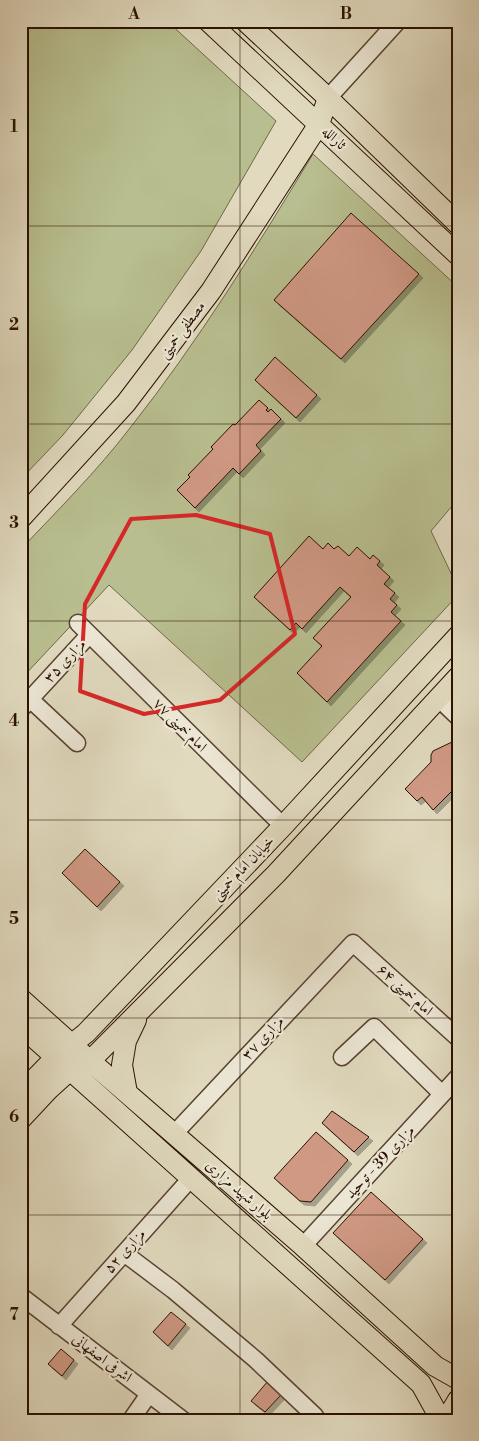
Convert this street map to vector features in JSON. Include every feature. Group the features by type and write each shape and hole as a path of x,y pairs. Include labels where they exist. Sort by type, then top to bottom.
{"main road":[{"name":"ثارالله","path":"208,21 458,256"},
{"name":"ثارالله","path":"245,21 328,98 458,224"},
{"name":"مصطفی خمینی","path":"21,518 126,403 211,291 319,124 328,98"},
{"name":"خیابان امام خمینی","path":"21,1118 49,1089 72,1045 86,1033 283,826 458,636"},
{"name":"خیابان امام خمینی","path":"21,1093 63,1064 90,1061 276,874 458,676"},
{"name":"بلوار شهید مزاری","path":"21,999 303,1246 435,1366 458,1379"},
{"path":"127,1093 122,1065 126,1041 140,1011"},
{"name":"بلوار شهید مزاری","path":"21,1026 192,1177 420,1384 441,1420"},
{"path":"446,1420 458,1400"}],"street":[{"path":"328,98 398,21"},
{"name":"مزاری ۳۵","path":"26,704 83,629"},
{"name":"امام خمینی ۷۷","path":"83,629 283,826"},
{"path":"438,698 458,717"},
{"path":"26,704 77,743"},
{"name":"امام خمینی ۶۴","path":"352,943 458,1038"},
{"name":"مزاری ۳۷","path":"174,1134 352,943"},
{"path":"342,1057 374,1027 442,1094"},
{"name":"مزاری 39 - توحید","path":"303,1246 458,1077"},
{"name":"مزاری ۵۲","path":"59,1326 192,1177"},
{"path":"124,1253 174,1290 256,1360 315,1416 312,1420"},
{"name":"اشرفی اصفهانی","path":"21,1296 183,1420"},
{"path":"131,1420 148,1394"}],"highlighted area":[{"path":"196,515 270,534 295,634 220,700 144,714 80,691 85,604 131,519"}],"green space":[{"path":"21,21 167,21 276,121 201,251 132,350 63,435 21,479"},
{"path":"313,154 458,287 458,499 431,531 458,588 458,595 302,762 109,585 21,679 21,549 104,460 155,395 226,294"}],"building":[{"path":"351,213 419,274 341,359 274,300"},
{"path":"275,357 317,395 296,418 255,380"},
{"path":"259,400 268,408 266,410 268,412 271,409 281,419 256,445 261,451 239,474 233,468 195,508 177,490 190,477 188,475 213,449 211,447"},
{"path":"309,536 323,549 328,543 334,549 338,546 349,556 357,547 370,559 373,555 380,561 377,565 390,577 384,584 395,593 390,599 397,605 391,612 401,621 327,702 297,673 322,646 313,638 351,597 340,587 302,629 296,623 290,630 254,597"},
{"path":"452,742 458,744 458,785 433,810 422,797 417,801 405,789 431,762 433,751"},
{"path":"85,849 120,882 97,907 62,873"},
{"path":"332,1111 369,1137 354,1152 322,1123"},
{"path":"316,1132 348,1160 311,1202 300,1201 274,1178"},
{"path":"371,1192 423,1239 385,1280 333,1233"},
{"path":"171,1312 186,1324 168,1346 153,1332"},
{"path":"61,1349 74,1360 62,1376 48,1364"},
{"path":"268,1381 282,1394 265,1412 251,1401"}]}
